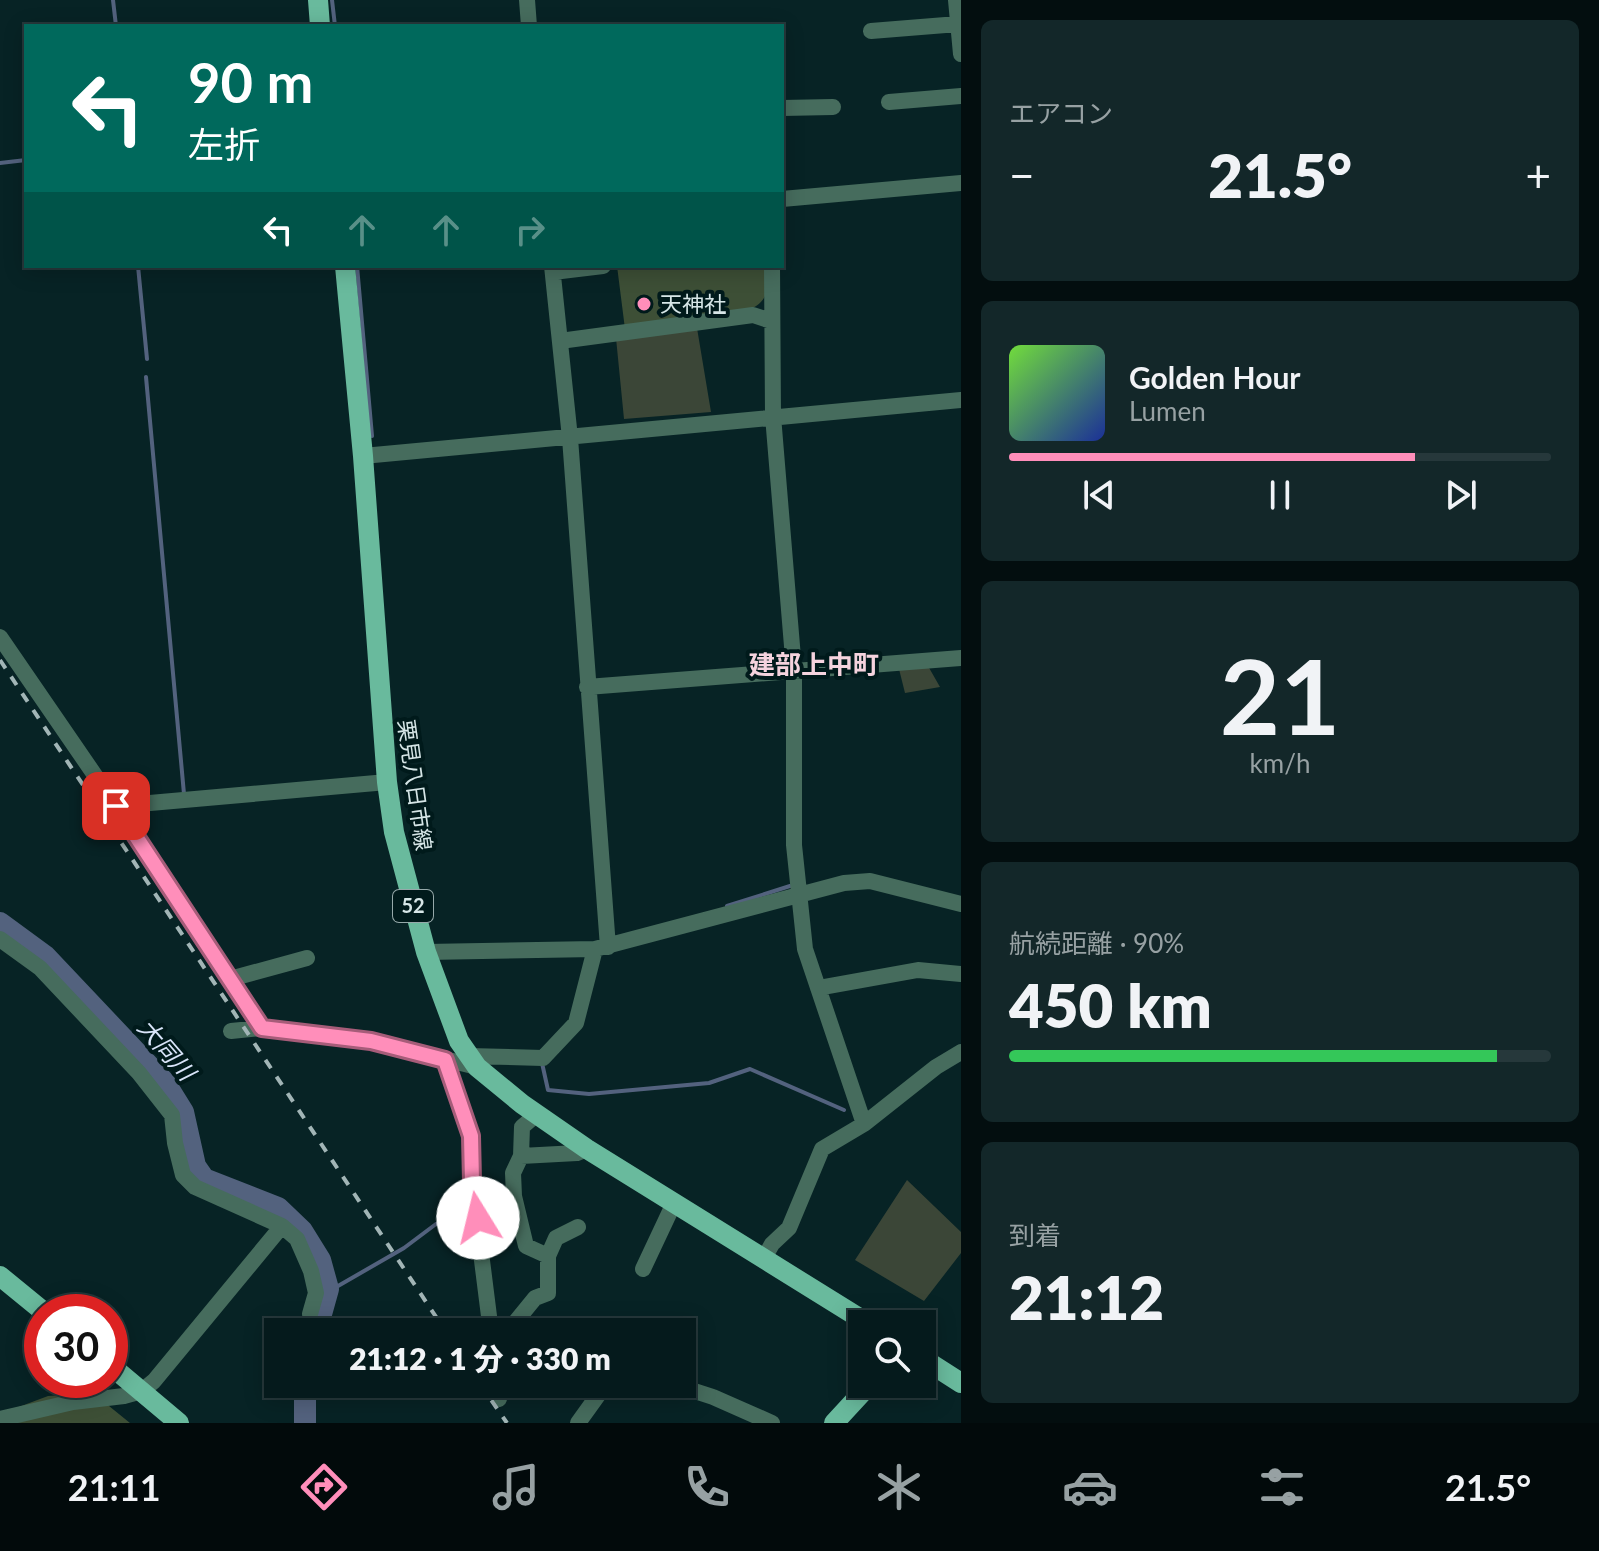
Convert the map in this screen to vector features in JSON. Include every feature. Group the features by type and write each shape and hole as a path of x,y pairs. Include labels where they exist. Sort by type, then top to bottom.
{"main road":[{"path":"318,0 320,24"},
{"name":"栗見八日市線","path":"345,268 363,456 387,782 394,832 426,952 448,1015 472,1062 488,1079 587,1149 848,1311"},
{"path":"0,1276 24,1296"},
{"path":"936,1367 961,1383"},
{"path":"128,1380 179,1423"},
{"path":"834,1423 857,1398"}],"street":[{"path":"527,0 529,24"},
{"path":"956,0 961,54"},
{"path":"871,31 958,24"},
{"path":"889,102 961,96"},
{"path":"784,108 833,107"},
{"path":"784,199 961,183"},
{"path":"772,268 773,416 794,670 794,845 799,894 805,949 864,1124"},
{"path":"231,1031 262,1028 371,1041 445,1060 472,1062 543,1058 576,1023 602,948 570,438 553,269"},
{"path":"560,341 753,315 771,321"},
{"path":"363,456 961,400"},
{"path":"0,637 262,1028"},
{"path":"587,687 961,658"},
{"path":"116,806 387,782"},
{"path":"426,952 602,948 844,883 870,881 961,904"},
{"path":"0,939 40,968 147,1083 172,1115 183,1175 195,1187 282,1226 297,1239 311,1271 316,1293 310,1314"},
{"path":"230,979 307,958"},
{"path":"818,988 918,970 961,974"},
{"path":"764,1258 772,1244 789,1228 822,1149 864,1124 936,1067 961,1052"},
{"path":"445,1060 471,1136 472,1181 489,1318"},
{"path":"537,1114 522,1127 521,1156 513,1173 514,1196 526,1246 548,1256"},
{"path":"521,1156 577,1153 587,1149"},
{"path":"643,1269 674,1203"},
{"path":"0,1419 73,1402 142,1391 154,1381 282,1226"},
{"path":"519,1318 535,1298 548,1293 548,1256 556,1238 578,1227"},
{"path":"696,1391 772,1423"},
{"path":"578,1423 596,1398"}],"green space":[{"path":"617,268 768,268 766,295 758,304 743,312 625,329"},
{"path":"697,328 711,412 624,419 616,338"},
{"path":"928,666 940,687 905,693 899,669"},
{"path":"907,1180 961,1232 961,1253 924,1301 855,1260"},
{"path":"43,1398 99,1398 130,1423 0,1423 0,1414"}],"waterway":[{"path":"113,0 116,24"},
{"path":"332,0 335,24"},
{"path":"0,163 24,160"},
{"path":"138,268 147,359"},
{"path":"357,268 372,436"},
{"path":"146,377 184,794"},
{"path":"727,906 790,886"},
{"name":"大同川","path":"0,923 45,956 165,1083 183,1112 195,1166 204,1179 278,1208 302,1231 320,1260 328,1289 320,1318"},
{"path":"542,1063 548,1090 589,1094 709,1083 750,1069 844,1110"},
{"path":"328,1289 404,1248 436,1224 464,1217"},
{"name":"大同川","path":"305,1398 305,1423"}],"railway":[{"path":"0,660 437,1318"},
{"path":"490,1398 507,1423"}],"place":[{"name":"天神社","path":"644,304"}],"district":[{"name":"建部上中町","path":"814,665"}],"route":[{"path":"116,806 262,1028 371,1041 445,1060 471,1136 472,1181 478,1218"}]}
